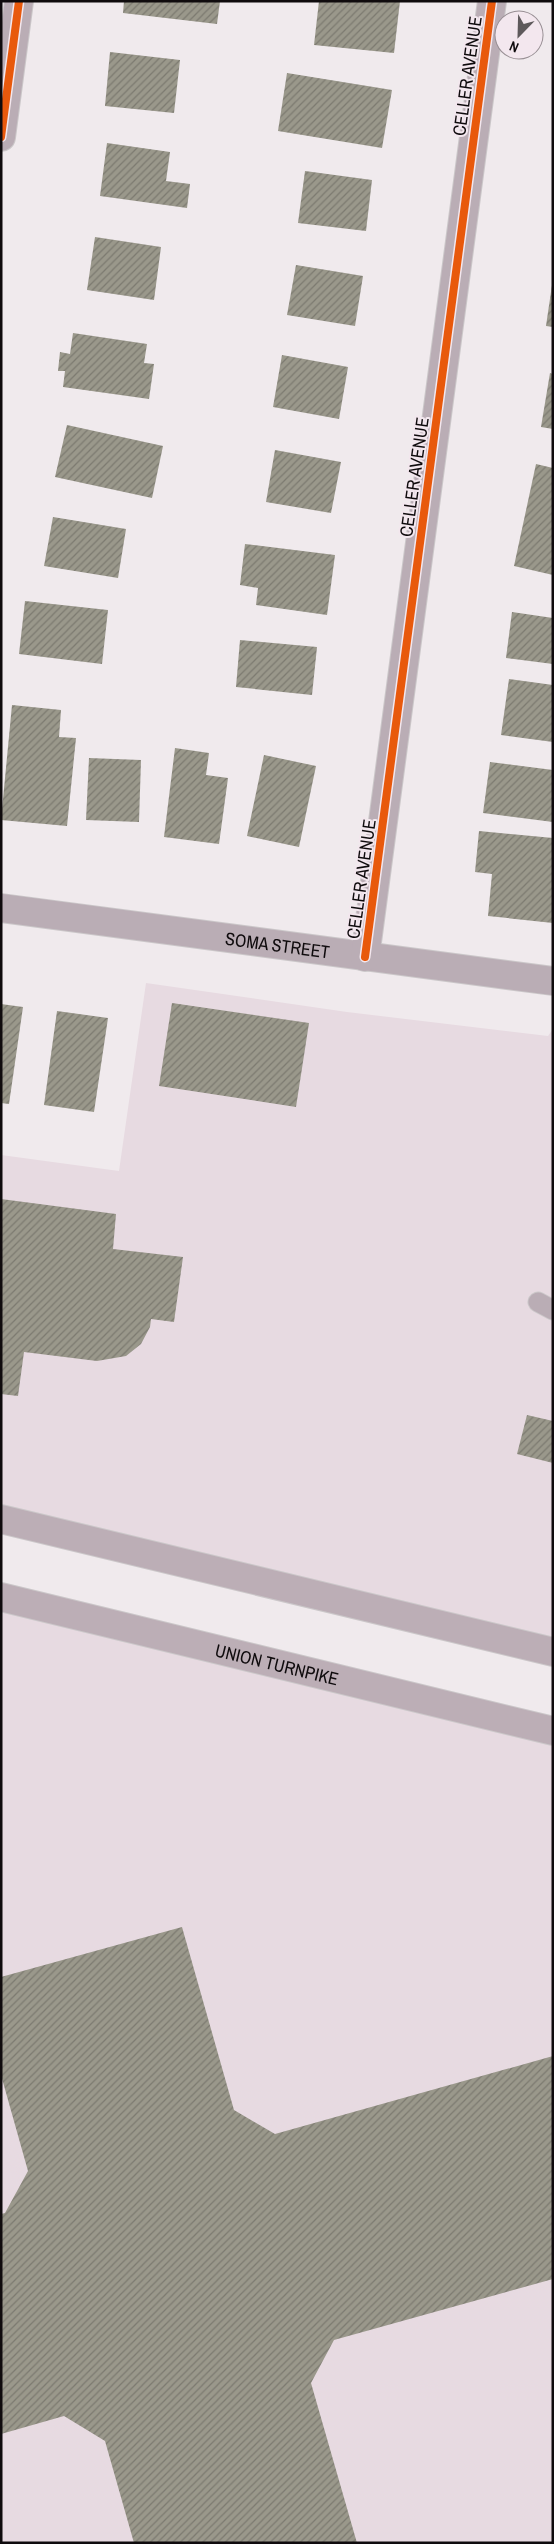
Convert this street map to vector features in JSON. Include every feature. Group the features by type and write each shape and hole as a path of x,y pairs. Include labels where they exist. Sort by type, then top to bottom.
{"main road":[{"path":"1,1519 553,1652"},
{"name":"UNION TURNPIKE","path":"1,1597 553,1732"}],"street":[{"path":"1,137 19,1"},
{"name":"CELLER AVENUE","path":"365,957 492,1"},
{"name":"SOMA STREET","path":"1,908 553,981"}],"shaded area":[{"path":"146,983 347,1012 548,1036 553,1029 553,1652 1,1519 1,1155 119,1171"},
{"path":"1,1597 553,1731 553,2543 1,2543"}],"building":[{"path":"124,1 220,1 217,24 123,13"},
{"path":"319,1 400,1 394,53 314,45"},
{"path":"110,52 180,60 174,113 105,106"},
{"path":"287,73 392,90 382,148 278,131"},
{"path":"107,143 170,152 166,181 190,184 187,208 100,196"},
{"path":"305,171 372,180 366,231 298,223"},
{"path":"95,237 161,247 154,300 87,290"},
{"path":"296,265 363,276 355,326 287,315"},
{"path":"553,285 553,327 546,326"},
{"path":"73,333 147,344 144,363 154,364 149,399 63,387 65,371 58,371 60,352 70,354"},
{"path":"282,355 348,367 339,419 273,407"},
{"path":"550,373 553,374 553,429 541,427"},
{"path":"67,425 163,446 152,498 55,477"},
{"path":"275,450 341,462 331,513 266,502"},
{"path":"536,464 553,468 553,575 514,566"},
{"path":"53,517 126,529 118,578 44,566"},
{"path":"245,544 335,555 327,615 256,605 258,588 240,585"},
{"path":"25,601 108,610 102,664 19,654"},
{"path":"512,612 553,618 553,664 506,658"},
{"path":"240,640 317,647 312,695 236,687"},
{"path":"509,679 553,685 553,742 501,735"},
{"path":"12,705 61,710 59,737 76,738 67,826 1,820"},
{"path":"175,748 209,753 206,775 228,778 219,844 164,837"},
{"path":"264,755 316,766 299,847 247,836"},
{"path":"89,758 141,760 139,822 86,820"},
{"path":"490,762 553,770 553,822 483,813"},
{"path":"479,831 553,838 553,923 488,916 492,874 475,872"},
{"path":"172,1003 309,1023 296,1107 159,1086"},
{"path":"1,1004 23,1007 9,1104 1,1103"},
{"path":"57,1011 108,1018 94,1112 44,1105"},
{"path":"1,1199 116,1214 113,1249 183,1257 174,1322 151,1319 150,1327 141,1344 126,1356 97,1361 24,1352 18,1396 1,1394"},
{"path":"527,1415 553,1421 553,1463 517,1454"},
{"path":"182,1927 234,2110 275,2134 553,2056 553,2279 334,2340 311,2383 357,2543 134,2543 105,2441 64,2416 1,2434 1,2214 5,2213 28,2171 1,2075 1,1977"}],"cycle path":[{"path":"1,137 19,1"},
{"path":"365,957 492,1"}]}
